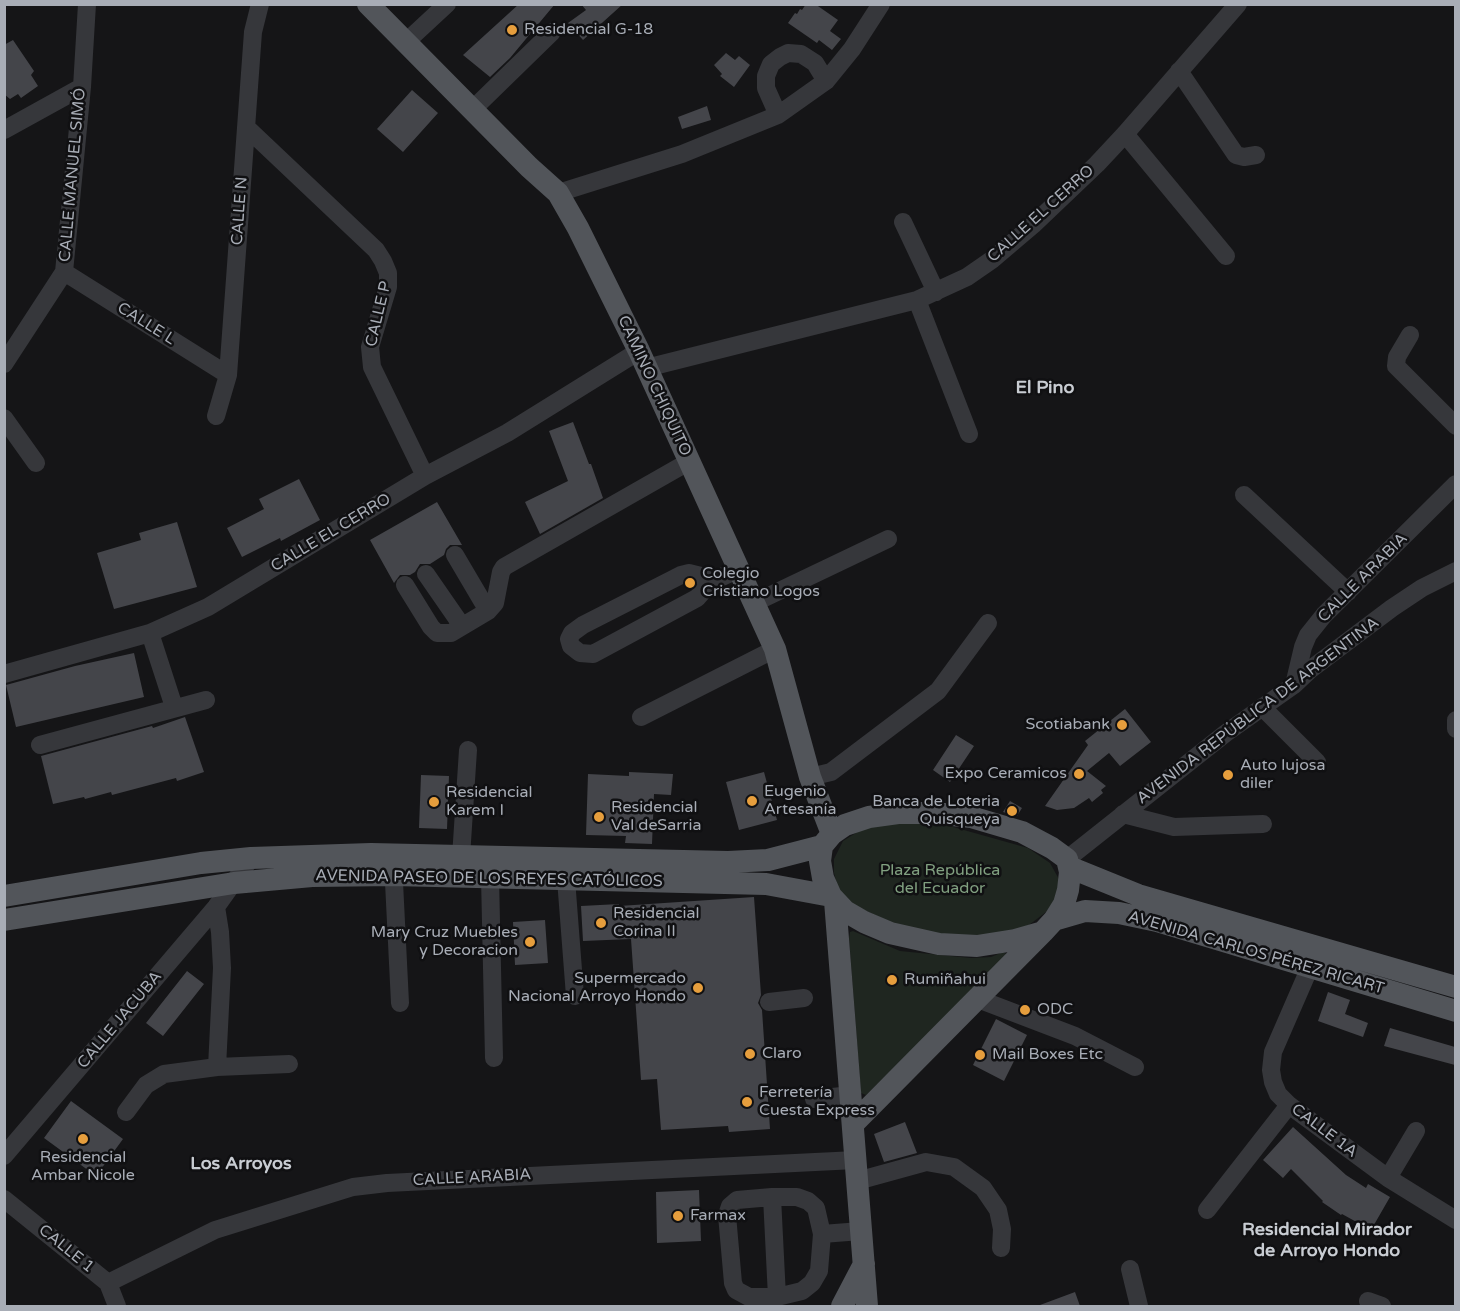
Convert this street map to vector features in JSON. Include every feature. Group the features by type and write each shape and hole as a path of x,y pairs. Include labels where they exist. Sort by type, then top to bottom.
{"main road":[{"name":"CAMINO CHIQUITO","path":"368,4 529,167 558,193 578,228 690,461 775,650 827,840"},
{"path":"853,1124 1049,926 1064,904 1068,890 1068,863 1052,848 1013,829 971,818 934,813 897,813 869,817 845,825 827,840 820,861 823,878 833,899 845,911 890,933 939,944 977,946 1015,940 1049,926"},
{"name":"AVENIDA PASEO DE LOS REYES CATÓLICOS","path":"4,920 234,883 312,876 461,856 728,862 768,860 827,840"},
{"name":"AVENIDA PASEO DE LOS REYES CATÓLICOS","path":"4,896 201,864 251,858 315,855 490,877 766,884 833,899"},
{"name":"AVENIDA CARLOS PÉREZ RICART","path":"1068,863 1138,895 1455,987"},
{"path":"833,899 867,1306"},
{"name":"AVENIDA CARLOS PÉREZ RICART","path":"1049,926 1084,911 1157,921 1455,1011"},
{"path":"842,1306 864,1263"}],"street":[{"name":"CALLE MANUEL SIMÓ","path":"4,364 64,272 82,87 87,4"},
{"name":"CALLE N","path":"216,416 228,375 253,32 260,4"},
{"path":"406,42 447,4"},
{"path":"558,193 681,154 778,115 826,81 852,50 881,4"},
{"name":"CALLE EL CERRO","path":"4,674 150,633 208,607 425,476 642,359 917,300 968,277 1033,225 1125,134 1238,4"},
{"path":"472,110 552,32"},
{"path":"778,115 766,88 766,76 771,64 780,57 788,53 801,54 815,63 826,81"},
{"path":"1179,71 1236,155 1244,157 1256,155"},
{"path":"4,130 82,87"},
{"name":"CALLE P","path":"246,127 376,250 386,267 388,287 372,340 370,356 372,367 425,476"},
{"path":"1125,134 1226,256"},
{"path":"903,222 936,292"},
{"name":"CALLE L","path":"64,272 228,375"},
{"path":"917,300 969,434"},
{"path":"1410,335 1396,357 1396,366 1455,426"},
{"path":"4,418 36,463"},
{"path":"405,585 431,627 437,633 451,633 488,610 497,597 504,567 690,461"},
{"name":"CALLE ARABIA","path":"1294,685 1302,647 1308,635 1324,615 1455,484"},
{"path":"1244,495 1348,592"},
{"path":"754,603 888,539"},
{"path":"455,555 488,610"},
{"path":"711,582 689,573 681,575 583,625 572,633 569,639 571,646 580,653 592,654 698,598 711,582 739,569"},
{"name":"AVENIDA REPÚBLICA DE ARGENTINA","path":"1068,863 1123,814 1294,685 1311,669 1392,608 1422,588 1455,571"},
{"path":"426,574 462,626"},
{"path":"810,777 831,772 938,692 988,623"},
{"path":"150,633 174,707"},
{"path":"641,717 775,650"},
{"path":"40,745 206,700"},
{"path":"1262,707 1317,762"},
{"path":"1455,720 1455,729"},
{"path":"461,856 468,750"},
{"path":"1123,814 1174,827 1263,824"},
{"name":"CALLE JACUBA","path":"4,1156 216,907 251,858"},
{"path":"394,865 400,1003"},
{"path":"490,877 494,1058"},
{"path":"566,879 575,996"},
{"path":"216,907 222,968 218,1067"},
{"name":"CALLE 1A","path":"1310,967 1273,1052 1271,1070 1278,1094 1289,1105 1388,1178 1455,1220"},
{"path":"770,1002 804,998"},
{"path":"978,999 1075,1036 1135,1067"},
{"path":"126,1112 146,1085 164,1074 218,1067 289,1064"},
{"path":"814,1099 851,1095"},
{"path":"1207,1210 1289,1105"},
{"path":"1388,1178 1416,1131"},
{"name":"CALLE ARABIA","path":"108,1284 216,1230 353,1187 387,1183 856,1170 926,1162 954,1167 983,1188 998,1210 1002,1228 1001,1248"},
{"path":"772,1197 777,1297"},
{"path":"797,1197 808,1201 816,1208 822,1234 819,1271 812,1283 802,1291 777,1297 749,1298 736,1290 733,1282 727,1215 730,1206 738,1200 797,1197"},
{"name":"CALLE 1","path":"4,1199 108,1284 117,1306"},
{"path":"822,1234 861,1231"},
{"path":"1130,1269 1139,1306"}],"green space":[{"name":"Plaza República del Ecuador","path":"877,823 939,823 1028,848 1050,863 1060,881 1055,900 1046,912 1029,925 1001,936 966,938 903,928 849,903 838,888 834,873 834,859 843,841"},
{"path":"853,931 900,951 971,958 991,957 1003,952 1008,955 866,1095 861,1093 849,938 850,932"}],"building":[{"name":"Residencial G-18","path":"519,4 555,4 510,58 490,77 463,55"},
{"name":"Residencial G-18","path":"581,4 623,4 583,40 568,23 586,10"},
{"path":"806,4 815,4 838,20 830,31 841,39 832,50 819,40 817,43 788,23"},
{"path":"13,40 34,71 31,75 38,86 21,98 18,94 10,99 4,94 4,45"},
{"path":"726,53 735,60 739,56 750,65 734,87 720,76 722,74 714,65"},
{"path":"412,90 438,113 403,152 377,129"},
{"path":"707,106 711,120 682,129 678,117"},
{"path":"573,422 603,498 540,534 525,502 568,481 549,431"},
{"path":"299,479 320,520 281,541 280,538 242,557 227,528 264,509 259,499"},
{"path":"437,502 462,545 450,545 444,555 430,564 420,564 410,575 400,575 394,583 370,540"},
{"path":"177,522 197,587 114,609 97,553 141,540 139,533"},
{"path":"134,653 144,697 16,727 6,685"},
{"path":"1125,709 1151,742 1120,766 1109,753 1087,771 1106,786 1101,790 1103,793 1092,802 1089,798 1074,808 1057,810 1045,806 1088,745 1085,741"},
{"path":"185,717 204,772 177,781 176,778 112,795 111,792 53,804 41,756 152,726 153,728"},
{"path":"956,735 974,746 950,782 933,770"},
{"path":"629,772 673,774 671,795 654,794 652,844 625,843 626,836 586,835 588,774 629,776"},
{"name":"Eugenio Artesanía","path":"764,772 777,820 739,830 726,782"},
{"name":"Residencial Karem I","path":"421,775 449,776 447,829 419,828"},
{"name":"Banca de Loteria Quisqueya","path":"1010,801 1022,808 1017,816 1003,812"},
{"name":"Supermercado Nacional Arroyo Hondo","path":"754,897 761,995 758,1003 762,1010 770,1129 729,1132 728,1126 661,1130 657,1079 641,1080 631,939 583,941 581,906 619,904 619,906"},
{"name":"Mary Cruz Muebles y Decoracion","path":"545,920 548,963 515,965 513,922"},
{"path":"187,971 204,984 163,1036 146,1023"},
{"path":"1328,992 1350,1000 1345,1014 1368,1023 1363,1037 1318,1021"},
{"path":"996,1019 1027,1035 1004,1081 973,1065"},
{"path":"1390,1028 1455,1047 1455,1065 1384,1046"},
{"name":"Residencial Ambar Nicole","path":"71,1101 123,1139 96,1176 44,1138"},
{"path":"905,1122 917,1153 884,1162 874,1134"},
{"path":"1293,1127 1346,1175 1366,1188 1368,1184 1390,1197 1371,1230 1341,1215 1322,1202 1291,1169 1283,1178 1263,1160"},
{"name":"Farmax","path":"699,1190 701,1241 657,1243 656,1192"},
{"path":"1075,1292 1080,1306 1040,1306 1040,1305"}],"place":[{"name":"Residencial G-18","path":"512,30"},
{"name":"Colegio Cristiano Logos","path":"690,583"},
{"name":"Scotiabank","path":"1122,725"},
{"name":"Expo Ceramicos","path":"1079,774"},
{"name":"Auto lujosa diler","path":"1228,775"},
{"name":"Eugenio Artesanía","path":"752,801"},
{"name":"Residencial Karem I","path":"434,802"},
{"name":"Banca de Loteria Quisqueya","path":"1012,811"},
{"name":"Residencial Val deSarria","path":"599,817"},
{"name":"Residencial Corina II","path":"601,923"},
{"name":"Mary Cruz Muebles y Decoracion","path":"530,942"},
{"name":"Rumiñahui","path":"892,980"},
{"name":"Supermercado Nacional Arroyo Hondo","path":"698,988"},
{"name":"ODC","path":"1025,1010"},
{"name":"Claro","path":"750,1054"},
{"name":"Mail Boxes Etc","path":"980,1055"},
{"name":"Ferretería Cuesta Express","path":"747,1102"},
{"name":"Residencial Ambar Nicole","path":"83,1139"},
{"name":"Farmax","path":"678,1216"}],"district":[{"name":"El Pino","path":"1045,388"},
{"name":"Los Arroyos","path":"241,1164"},
{"name":"Residencial Mirador de Arroyo Hondo","path":"1327,1240"}]}
